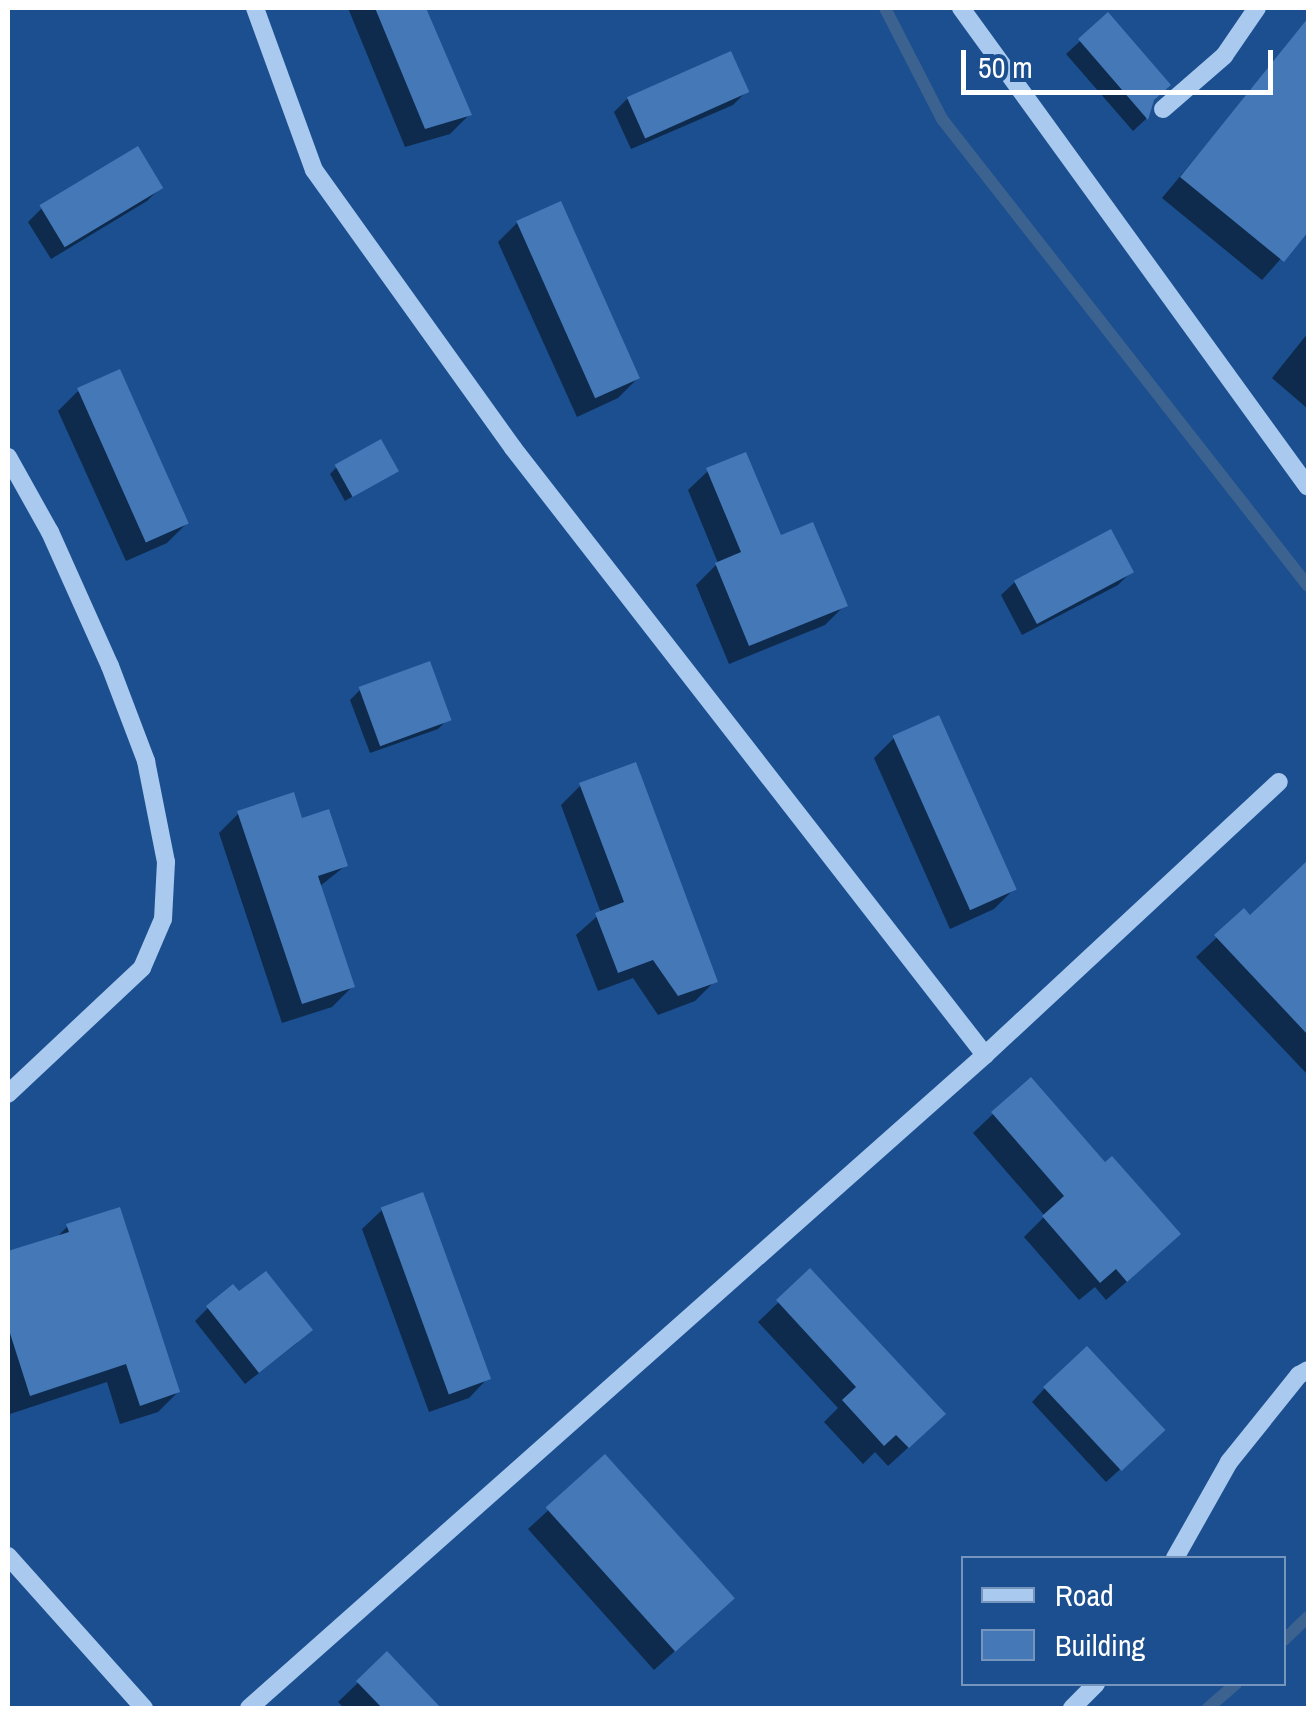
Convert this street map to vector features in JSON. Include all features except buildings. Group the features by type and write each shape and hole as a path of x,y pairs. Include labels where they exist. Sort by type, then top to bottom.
{"street":[{"path":"256,8 314,170 513,448 986,1055"},
{"path":"962,8 1308,487"},
{"path":"1163,109 1224,56 1257,8"},
{"path":"8,457 50,532 110,666 146,760 166,862 163,919 142,968 8,1094"},
{"path":"249,1708 986,1055 1279,782"},
{"path":"1176,1556 1229,1462 1298,1375 1308,1370"},
{"path":"8,1556 144,1708"},
{"path":"1072,1708 1094,1686"}],"waterway":[{"path":"885,8 942,119 1308,586"},
{"path":"1286,1638 1308,1617"},
{"path":"1208,1708 1234,1686"}]}
